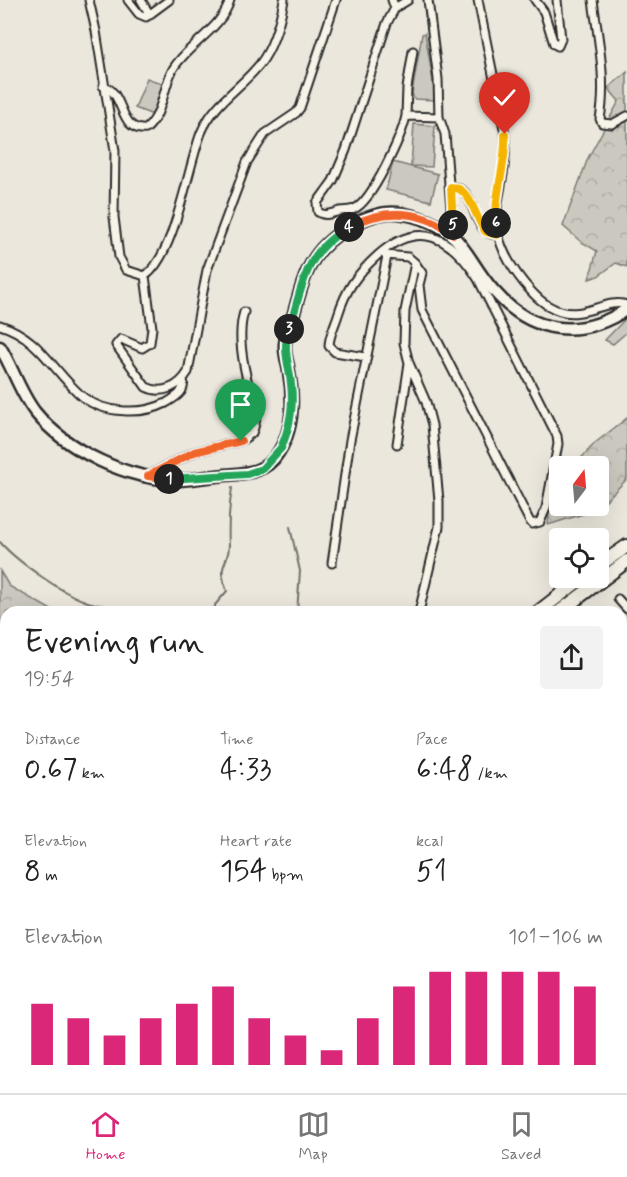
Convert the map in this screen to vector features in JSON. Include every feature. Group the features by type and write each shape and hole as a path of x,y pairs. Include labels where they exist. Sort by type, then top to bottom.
{"highway":[{"path":"609,558 627,546"},
{"path":"567,606 627,561"},
{"path":"546,606 569,588"}],"street":[{"path":"89,0 115,151 114,217 119,257 126,270 145,276"},
{"path":"128,0 142,16 150,15 169,0"},
{"path":"141,0 150,15"},
{"path":"103,86 112,92 129,124 138,129 146,129 153,122 173,69 220,18 230,0"},
{"path":"183,379 162,390 146,387 117,348 121,339 146,347 152,338 145,276 168,246 188,172 207,120 221,101 260,64 275,35 284,0"},
{"path":"0,325 34,344 82,396 97,404 136,412 150,410 178,395 183,387 183,379 193,353 207,270 247,162 265,134 300,108 336,0"},
{"path":"392,0 395,9"},
{"path":"408,0 395,9 387,23 346,150 333,181 321,196 316,208 322,214 354,210 360,206 385,168 403,132 413,51"},
{"path":"428,0 438,79 439,117 445,134 451,187 453,234"},
{"path":"478,0 505,134 506,150 495,216 497,235 517,273 534,295 549,307 570,313 581,313 616,304 627,307"},
{"path":"535,0 544,12 554,44 558,46 561,39 557,0"},
{"path":"593,0 603,81 600,119 602,123 612,124 627,116"},
{"path":"406,116 439,117"},
{"path":"451,187 458,187 464,192 480,226 490,234 497,235"},
{"path":"360,206 370,217"},
{"path":"0,347 34,411 78,451 148,476 179,480 247,474 262,469 277,456 291,420 293,402 285,354 286,338 306,272 326,242 370,217 389,213 416,216 443,226 453,234 504,302 536,321 574,330 608,322 627,307"},
{"path":"366,357 335,352 329,344 351,283 399,239 425,235 446,244 456,252 478,279 557,436 558,444 543,517 536,524 528,520 422,310 419,285 422,273 408,257 384,255"},
{"path":"332,563 350,440 384,255"},
{"path":"415,263 403,330 409,363 426,402 432,425 439,501 439,527 420,606"},
{"path":"148,476 194,452 241,441 252,433 257,411 249,387 240,335 244,312"},
{"path":"397,444 409,363"},
{"path":"618,599 624,606"}],"green space":[{"path":"425,33 436,100 414,99 412,93 422,34"},
{"path":"627,72 627,267 616,263 598,276 589,279 597,251 580,241 563,226 588,158 619,101 608,88"},
{"path":"147,78 165,85 153,115 135,108"},
{"path":"414,124 435,126 432,167 411,166"},
{"path":"393,162 438,174 431,201 386,190"},
{"path":"627,317 627,332 613,344 605,340"},
{"path":"627,418 627,479 609,497 609,456 583,456 595,443"},
{"path":"549,514 549,516 577,516 548,525"},
{"path":"0,571 9,586 44,606 0,606"}],"waterway":[{"path":"215,606 227,591 223,569 228,552 232,488"},
{"path":"290,527 300,571 297,606"},
{"path":"0,542 52,584 75,597 106,606"}],"route":[{"path":"241,441 194,452 175,463 151,472 148,476 179,480 247,474 262,469 277,456 291,420 293,402 285,354 286,338 312,258 336,234 374,215 400,213 416,216 443,226 453,234 451,187 458,187 464,192 480,226 486,232 497,235 495,216 506,150 505,134"}]}
